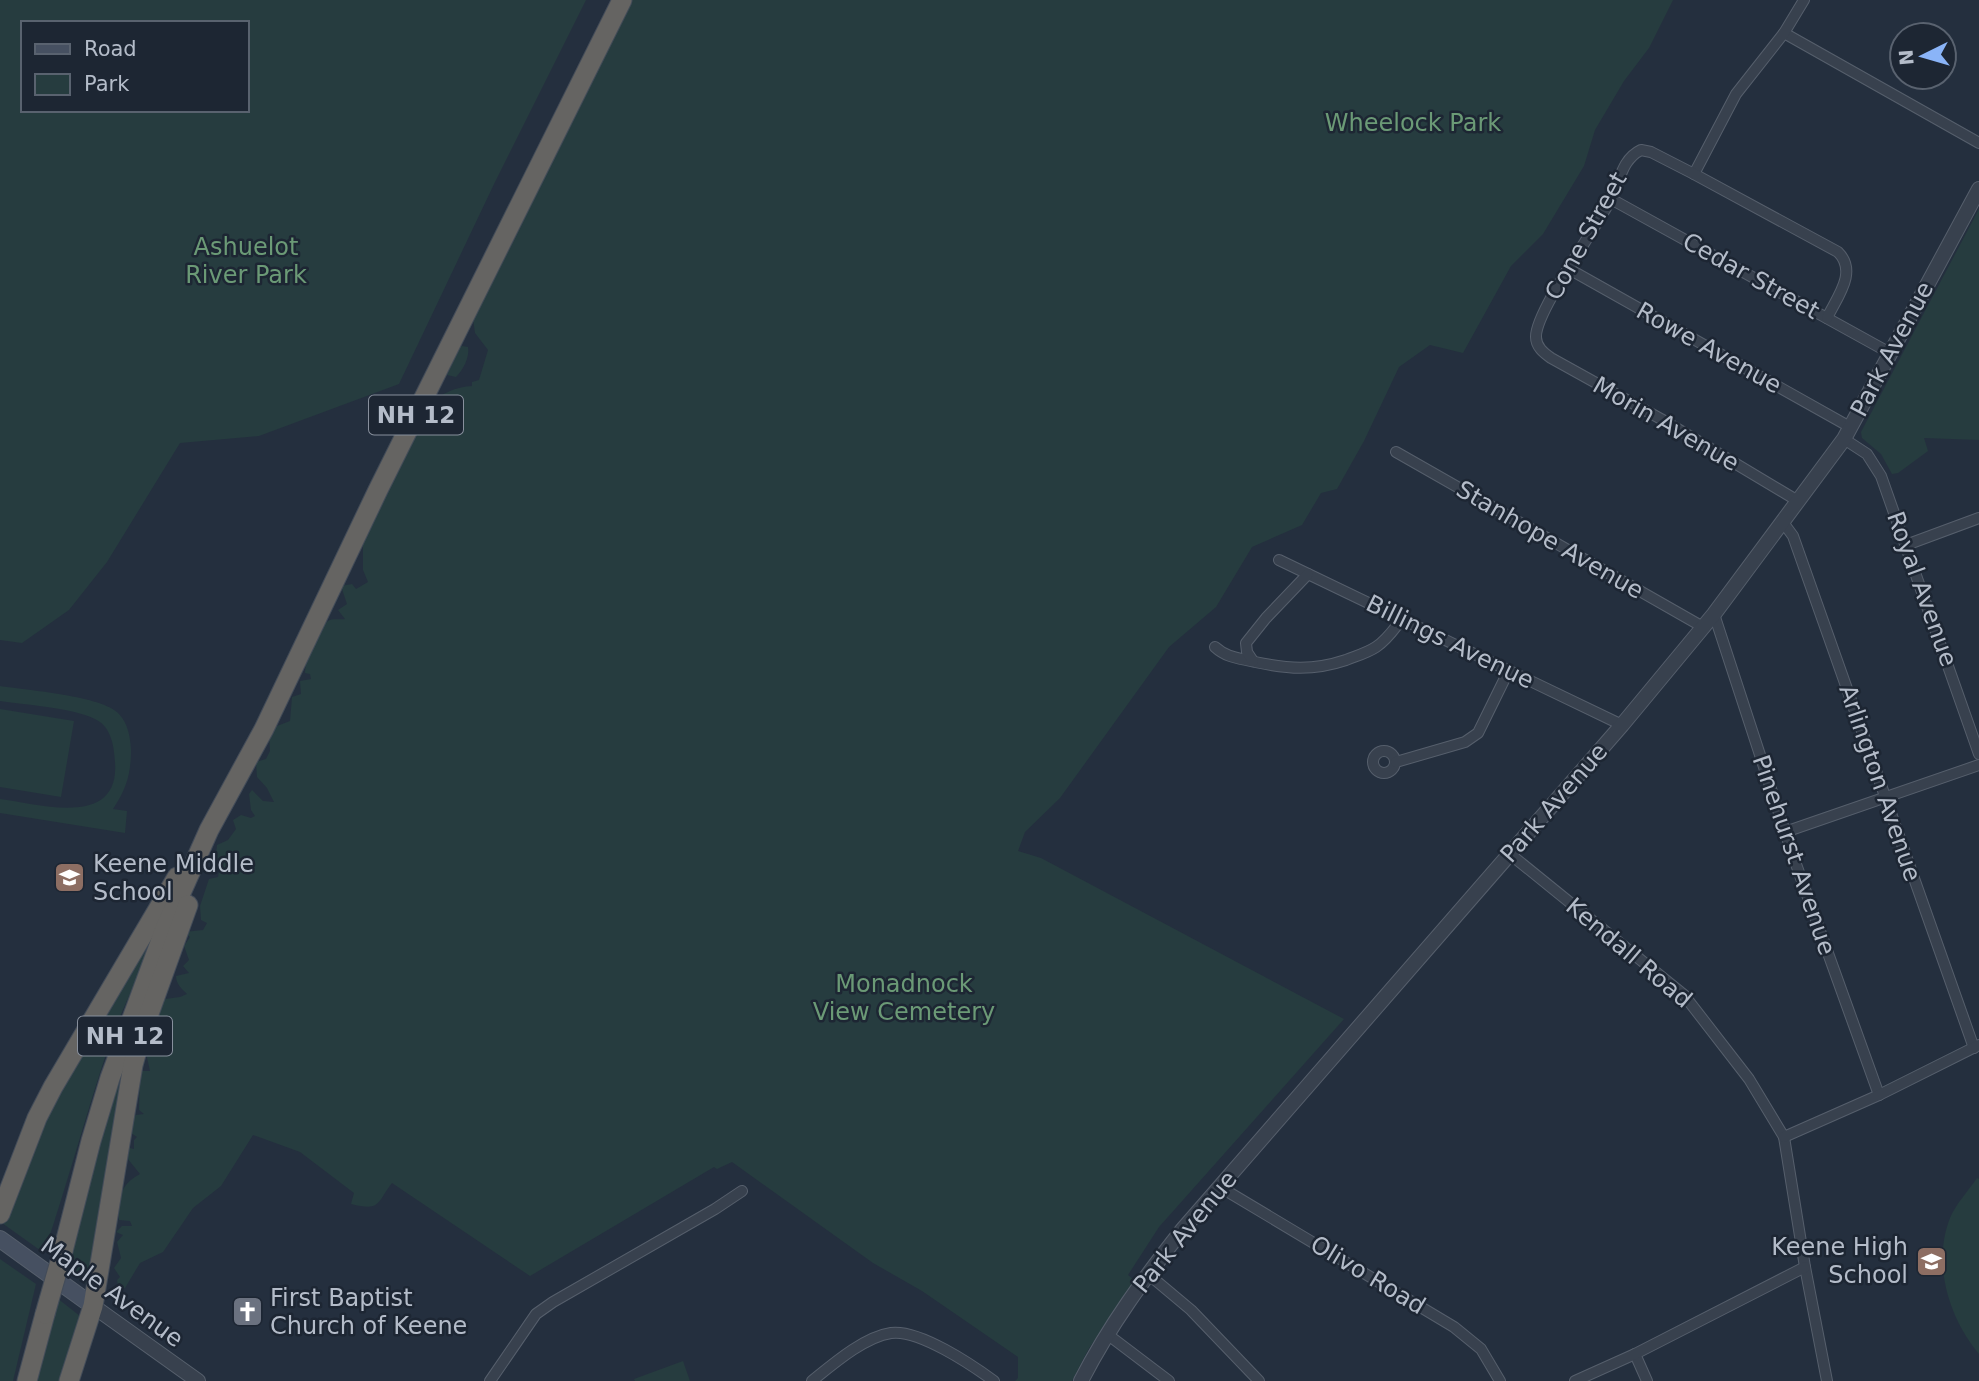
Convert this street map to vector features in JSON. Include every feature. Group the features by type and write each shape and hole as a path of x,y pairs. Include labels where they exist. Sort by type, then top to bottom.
{"highway":[{"name":"NH 12","path":"27,1381 110,1078 160,941 209,830 264,729 379,490 622,0"},
{"path":"0,1214 37,1118 53,1087 174,881 209,830"},
{"path":"69,1381 93,1306 133,1065 183,922 209,830"}],"main road":[{"name":"Maple Avenue","path":"0,1240 93,1306"}],"street":[{"path":"1804,0 1784,33 1736,94 1694,174 1838,252 1844,258 1847,273 1827,318"},
{"path":"1784,33 1979,143"},
{"name":"Cone Street","path":"1537,344 1535,335 1538,325 1611,199 1627,159 1642,150 1651,152 1694,174"},
{"name":"Park Avenue","path":"1081,1381 1107,1334 1148,1274 1220,1187 1622,726 1714,614 1847,433 1979,189"},
{"name":"Cedar Street","path":"1611,199 1890,353"},
{"name":"Rowe Avenue","path":"1569,268 1847,433"},
{"name":"Morin Avenue","path":"1537,344 1551,358 1661,419 1798,501"},
{"name":"Royal Avenue","path":"1847,433 1875,464 1979,754"},
{"name":"Stanhope Avenue","path":"1396,453 1703,627"},
{"path":"1906,545 1979,518"},
{"name":"Arlington Avenue","path":"1782,521 1793,536 1976,1047"},
{"name":"Billings Avenue","path":"1279,560 1622,726"},
{"path":"1253,661 1247,652 1246,643 1308,574"},
{"name":"Pinehurst Avenue","path":"1714,614 1785,832 1879,1095"},
{"path":"1215,647 1234,659 1292,669 1312,669 1376,648 1402,619"},
{"path":"1396,762 1465,741 1478,733 1509,670"},
{"path":"1785,832 1979,765"},
{"name":"Kendall Road","path":"1510,854 1684,995 1749,1079 1784,1137 1827,1381"},
{"path":"1784,1137 1879,1095 1976,1047"},
{"name":"Olivo Road","path":"1220,1187 1454,1327 1481,1349 1500,1381"},
{"path":"490,1381 536,1314 555,1300 742,1191"},
{"path":"1575,1381 1635,1354 1805,1268"},
{"path":"1148,1274 1216,1335 1259,1381"},
{"name":"Maple Avenue","path":"93,1306 198,1381"},
{"path":"813,1381 850,1352 885,1335 903,1333 945,1349 994,1381"},
{"path":"1107,1334 1169,1381"},
{"path":"1635,1354 1647,1381"}],"green space":[{"name":"Ashuelot River Park","path":"0,0 586,0 495,182 399,384 259,436 180,443 107,562 69,610 22,643 0,640"},
{"path":"630,0 1673,0 1649,48 1624,81 1595,130 1584,166 1543,234 1511,266 1463,353 1430,345 1399,367 1364,441 1337,489 1321,493 1302,525 1252,547 1216,607 1169,647 1060,798 1025,832 1018,851 1041,858 1344,1019 1159,1227 1128,1275 1134,1280 1088,1350 1072,1381 1015,1381 1018,1378 1018,1357 922,1291 873,1263 732,1162 717,1169 714,1167 530,1276 392,1183 377,1204 368,1207 351,1204 354,1193 300,1152 253,1135 221,1186 193,1208 163,1252 140,1263 125,1288 118,1287 117,1280 120,1277 114,1268 121,1258 117,1242 123,1235 116,1232 122,1226 132,1226 130,1221 119,1220 119,1199 128,1182 140,1174 123,1153 126,1147 134,1149 134,1140 137,1137 131,1133 129,1121 136,1115 144,1114 139,1110 140,1071 150,1071 146,1053 158,1000 187,994 178,984 176,976 189,973 183,966 189,960 184,946 190,937 184,932 203,930 207,923 201,920 200,906 209,879 218,877 220,867 215,863 217,845 228,840 236,829 233,820 241,815 251,818 255,816 251,810 249,794 252,790 263,801 274,802 257,777 256,762 266,759 270,751 269,733 277,726 290,721 292,697 301,694 300,681 311,679 310,674 305,673 311,644 318,631 330,620 345,619 338,610 347,604 341,586 352,584 356,589 368,582 363,570 363,540 429,405 444,394 472,386 472,382 479,380 488,350 475,333 473,319"},
{"path":"1979,209 1979,440 1924,438 1928,451 1898,473 1892,474 1881,454 1862,438 1861,432"},
{"path":"459,347 468,347 463,367 456,377 447,375"},
{"path":"0,686 81,698 111,708 119,714 128,730 131,758 125,787 113,809 127,811 125,833 0,813 0,799 55,807 74,808 91,804 105,797 113,783 115,762 110,735 100,722 67,710 0,701"},
{"path":"0,709 74,721 61,797 0,787"},
{"path":"149,939 137,977 111,1039 44,1253 2,1223 45,1122"},
{"path":"138,1028 91,1287 65,1269 97,1146"},
{"path":"1977,1178 1979,1354 1959,1324 1946,1290 1943,1272 1945,1236 1950,1218"},
{"path":"0,1259 36,1284 13,1381 0,1381"},
{"path":"57,1298 85,1320 65,1381 34,1381"},
{"path":"683,1361 690,1381 634,1379"}],"place":[{"name":"Keene Middle School","path":"70,878"},
{"name":"Keene High School","path":"1931,1261"},
{"name":"First Baptist Church of Keene","path":"247,1312"}],"park label":[{"name":"Wheelock Park","path":"1413,123"},
{"name":"Monadnock View Cemetery","path":"904,998"}]}
